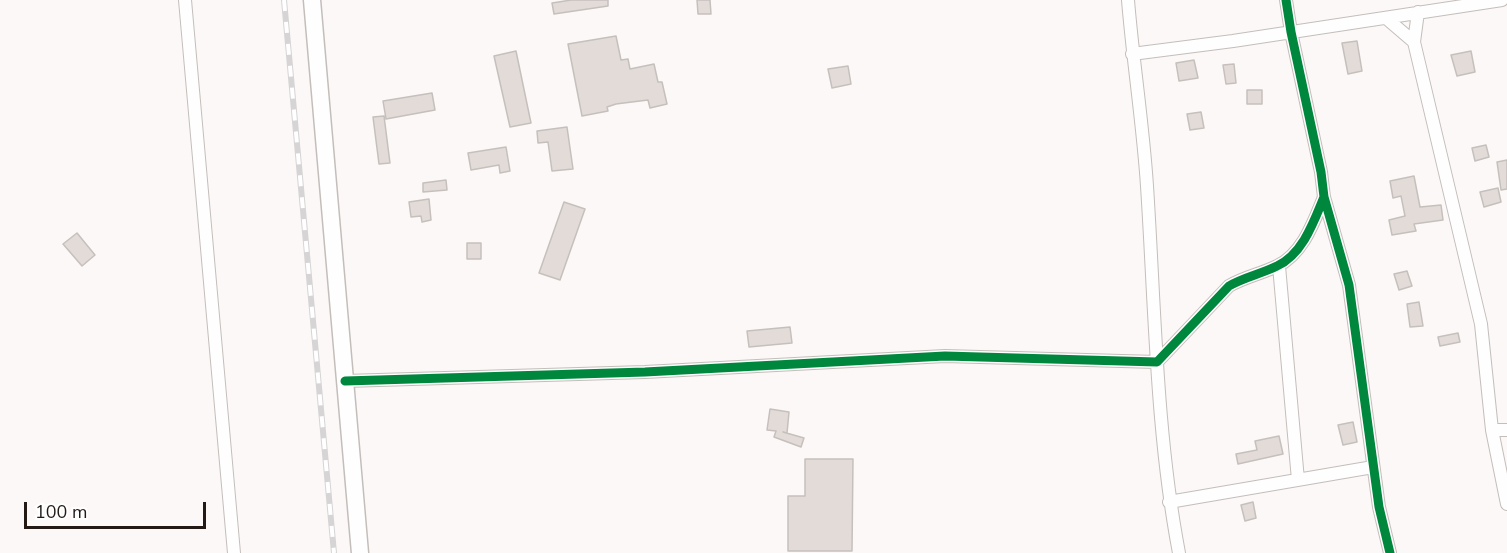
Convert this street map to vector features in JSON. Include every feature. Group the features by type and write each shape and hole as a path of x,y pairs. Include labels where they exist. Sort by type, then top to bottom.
{"street":[{"path":"185,0 234,553"},
{"path":"312,0 360,553"},
{"path":"1128,0 1147,183 1157,362 1169,502 1179,553"},
{"path":"1286,0 1324,197 1349,285 1380,507 1390,553"},
{"path":"1132,54 1386,18 1423,8 1502,0"},
{"path":"1423,8 1414,42 1481,324 1492,430 1507,504"},
{"path":"1386,18 1414,42"},
{"path":"345,381 645,372 945,356 1157,362 1228,286 1279,266 1295,253 1310,230 1324,197"},
{"path":"1279,266 1298,480"},
{"path":"1492,430 1507,430"},
{"path":"1169,502 1374,467"}],"building":[{"path":"571,0 608,0 608,6 554,14 552,3"},
{"path":"697,0 710,0 711,14 698,14"},
{"path":"616,36 621,60 628,59 630,69 654,64 658,82 662,82 667,104 650,108 648,100 616,104 607,107 608,111 582,116 568,44"},
{"path":"1357,41 1362,71 1348,74 1342,43"},
{"path":"516,51 531,123 510,127 494,56"},
{"path":"1471,51 1475,72 1457,76 1451,55"},
{"path":"1194,60 1198,78 1179,81 1176,63"},
{"path":"1234,64 1236,83 1226,84 1223,65"},
{"path":"848,66 851,84 832,88 828,69"},
{"path":"1247,90 1262,90 1262,104 1247,104"},
{"path":"432,93 435,110 386,119 383,101"},
{"path":"1201,112 1204,128 1190,130 1187,114"},
{"path":"384,116 390,163 379,164 373,117"},
{"path":"567,127 573,169 552,171 548,142 538,143 537,131"},
{"path":"1486,145 1489,157 1475,161 1472,148"},
{"path":"506,147 510,171 500,173 499,165 471,170 468,153"},
{"path":"1507,160 1507,189 1501,190 1497,162"},
{"path":"1414,176 1420,207 1441,205 1443,220 1414,224 1416,231 1392,235 1389,220 1405,216 1401,196 1393,198 1390,181"},
{"path":"446,180 447,190 423,192 423,183"},
{"path":"1498,188 1501,202 1484,207 1480,192"},
{"path":"429,199 431,220 422,222 421,216 411,217 409,202"},
{"path":"564,202 585,209 560,280 539,273"},
{"path":"77,233 95,255 82,266 63,244"},
{"path":"467,243 481,243 481,259 467,259"},
{"path":"1407,271 1412,286 1399,290 1394,274"},
{"path":"1419,302 1423,326 1410,327 1407,304"},
{"path":"790,327 792,343 749,347 747,331"},
{"path":"1458,333 1460,342 1440,346 1438,337"},
{"path":"770,409 789,412 787,433 783,432 804,438 801,447 774,437 776,431 767,430"},
{"path":"1353,422 1357,442 1343,445 1338,425"},
{"path":"1279,436 1283,454 1238,464 1236,454 1257,450 1255,441"},
{"path":"805,459 853,459 852,551 788,551 788,496 805,496"},
{"path":"1253,502 1256,518 1245,521 1241,505"}],"railway":[{"path":"284,0 334,553"}],"cycle path":[{"path":"1286,0 1324,197 1349,285 1379,507 1390,553"},
{"path":"345,381 645,372 945,356 1157,362 1229,286 1277,266 1294,254 1307,236 1324,197"}]}
